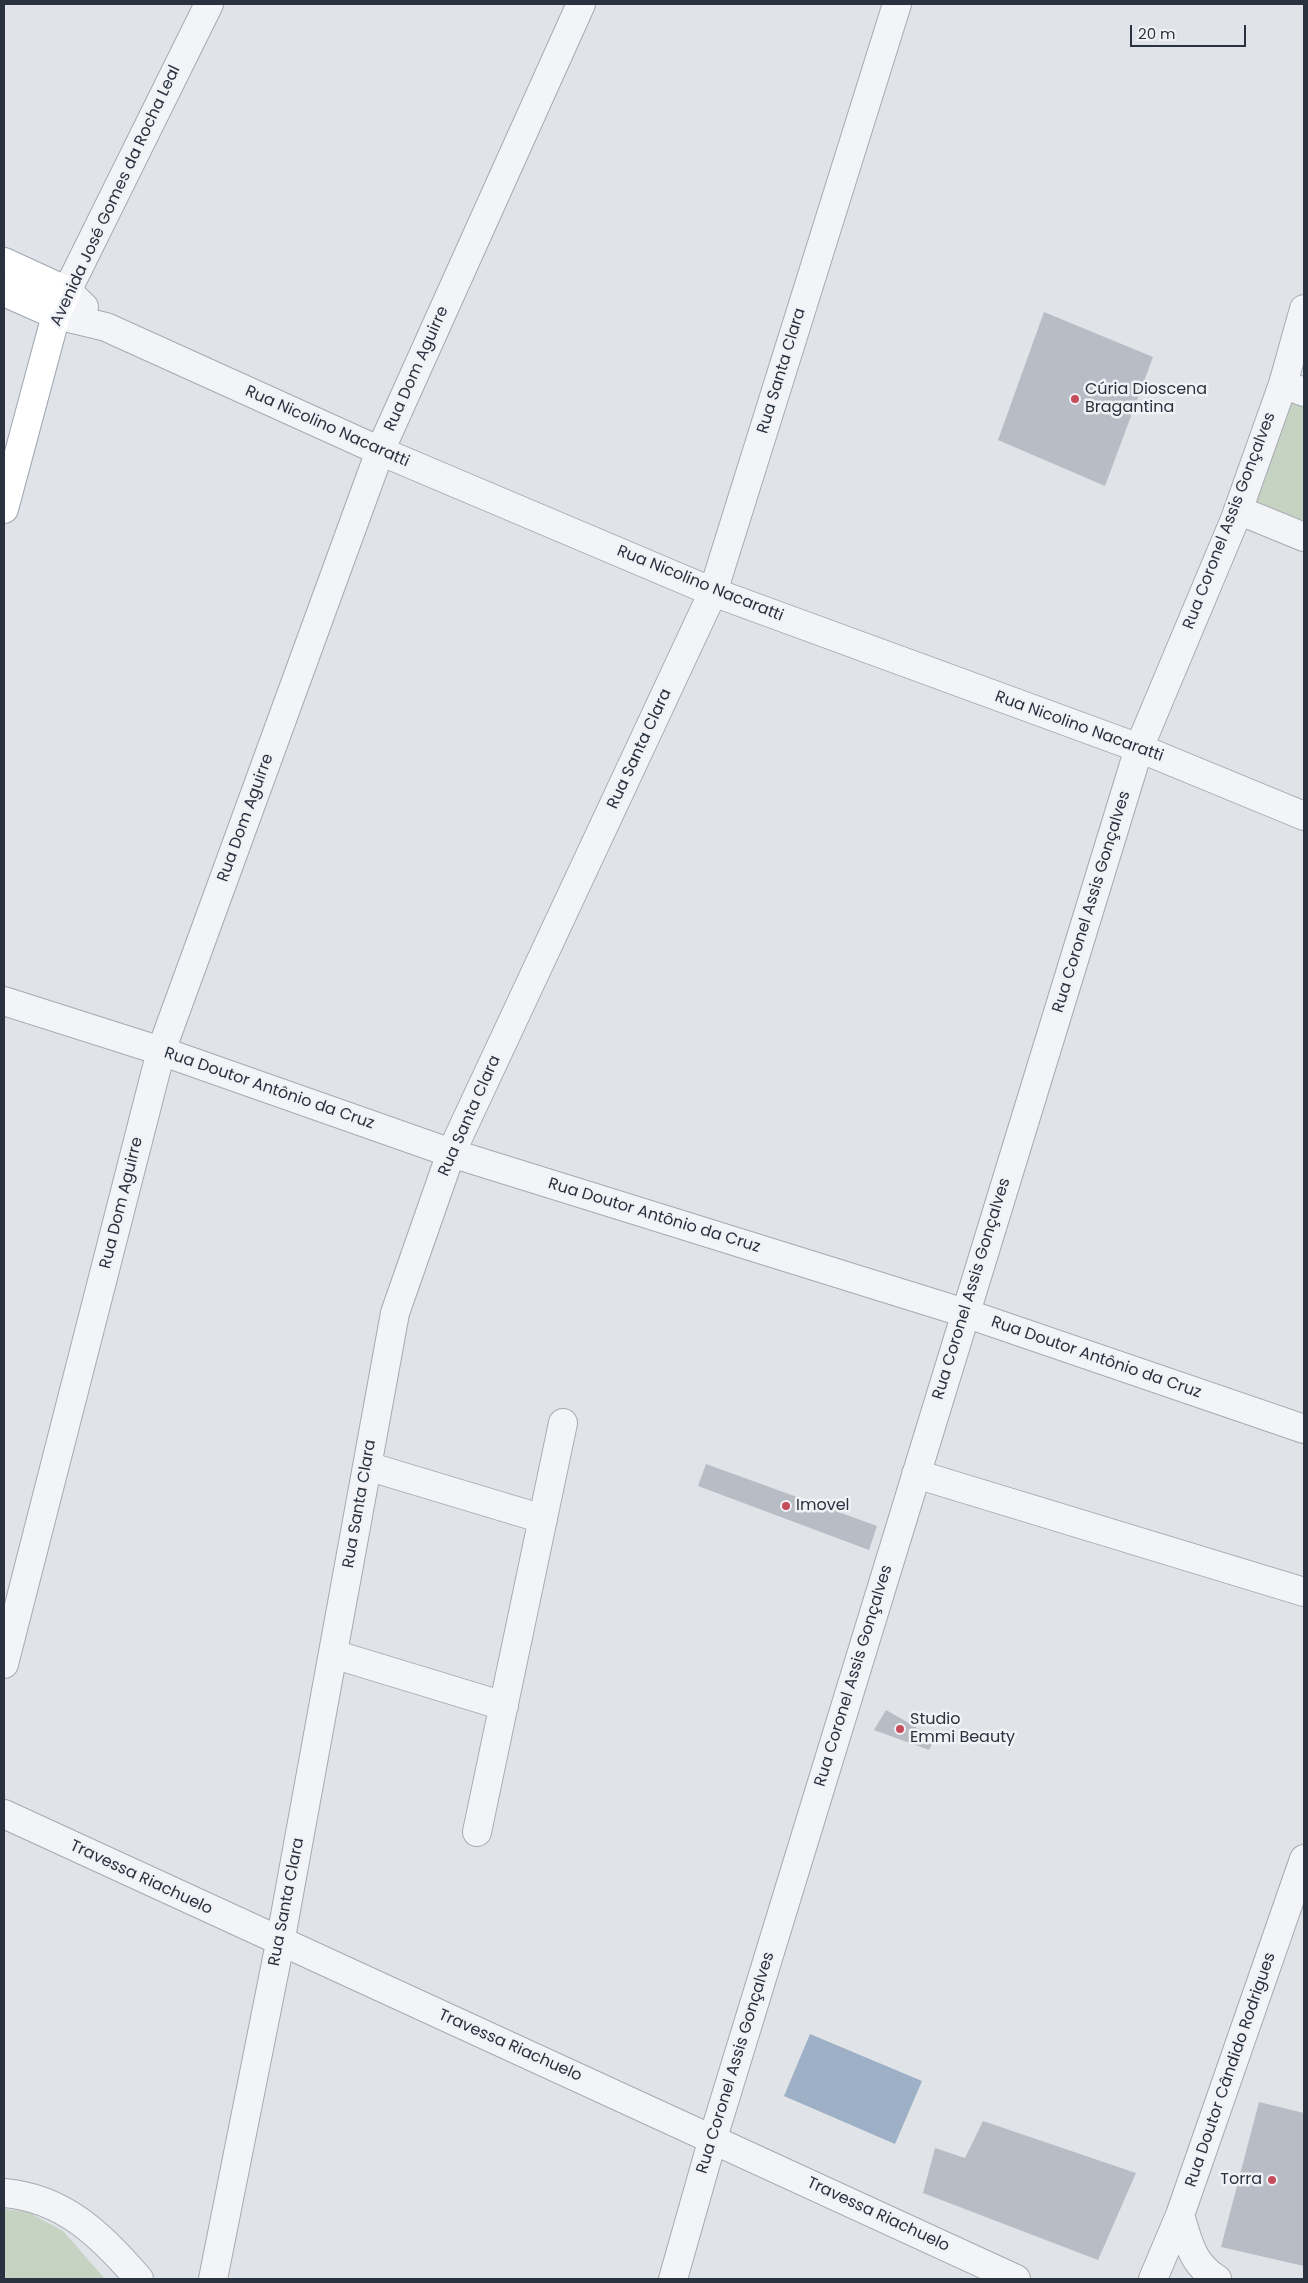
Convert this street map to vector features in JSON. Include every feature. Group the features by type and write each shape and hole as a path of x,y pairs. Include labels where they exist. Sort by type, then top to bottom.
{"main road":[{"path":"4,262 62,303"},
{"path":"4,292 62,303"},
{"name":"Avenida José Gomes da Rocha Leal","path":"4,509 62,303"}],"street":[{"name":"Avenida José Gomes da Rocha Leal","path":"62,303 209,4"},
{"name":"Rua Dom Aguirre","path":"4,1664 161,1051 380,451 581,4"},
{"name":"Rua Santa Clara","path":"213,2279 280,1943 395,1313 451,1153 713,592 897,4"},
{"name":"Rua Nicolino Nacaratti","path":"62,303 106,327 380,451 713,592 1139,748 1304,816"},
{"name":"Rua Coronel Assis Gonçalves","path":"673,2279 713,2138 1139,748 1238,510 1293,388 1304,309"},
{"path":"1238,510 1304,537"},
{"name":"Rua Doutor Antônio da Cruz","path":"4,1001 161,1051 451,1153 965,1313 1304,1429"},
{"path":"478,1832 563,1423"},
{"path":"367,1466 543,1519"},
{"path":"916,1474 1304,1592"},
{"path":"333,1654 504,1706"},
{"name":"Travessa Riachuelo","path":"4,1814 280,1943 713,2138 1016,2279"},
{"name":"Rua Doutor Cândido Rodrigues","path":"1152,2279 1180,2215 1304,1859"},
{"path":"4,2192 24,2194 60,2208 97,2233 139,2279"},
{"path":"1180,2215 1191,2252 1201,2267 1217,2279"}],"green space":[{"path":"1292,395 1304,399 1304,523 1253,502"},
{"path":"4,2209 28,2212 63,2231 105,2279 4,2279"}],"water":[{"path":"810,2034 922,2081 895,2144 784,2096"}],"building":[{"name":"Cúria Dioscena Bragantina","path":"1044,312 1153,357 1105,486 998,440"},
{"name":"Imovel","path":"706,1464 877,1526 869,1550 698,1486"},
{"path":"886,1710 935,1738 929,1750 874,1730"},
{"name":"Torra","path":"1259,2102 1304,2113 1304,2266 1221,2247"},
{"path":"983,2121 1136,2173 1098,2260 923,2193 935,2148 965,2158"}],"place":[{"name":"Cúria Dioscena Bragantina","path":"1075,399"},
{"name":"Imovel","path":"786,1506"},
{"name":"Studio Emmi Beauty","path":"900,1729"},
{"name":"Torra","path":"1272,2180"}]}
